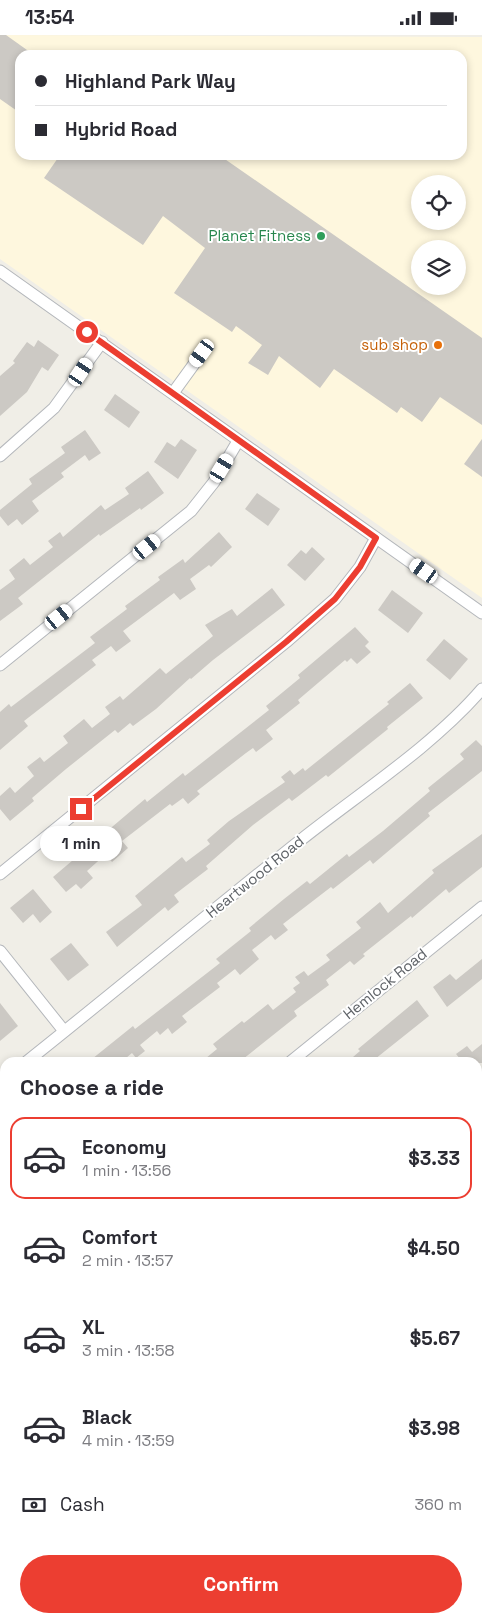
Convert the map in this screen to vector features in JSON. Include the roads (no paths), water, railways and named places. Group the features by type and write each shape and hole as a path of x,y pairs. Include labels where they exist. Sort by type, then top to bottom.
{"street":[{"path":"0,271 482,613"},
{"path":"0,456 54,408 102,342"},
{"path":"173,393 202,353"},
{"path":"0,665 190,511 214,482 238,441"},
{"path":"0,874 314,618 335,599 360,567 376,538"},
{"name":"Heartwood Road","path":"32,1057 302,839 402,761 456,716 482,689"},
{"name":"Hemlock Road","path":"296,1057 482,907"},
{"path":"0,951 64,1031"}],"place":[{"name":"Planet Fitness","path":"321,236"},
{"name":"sub shop","path":"438,345"}]}
